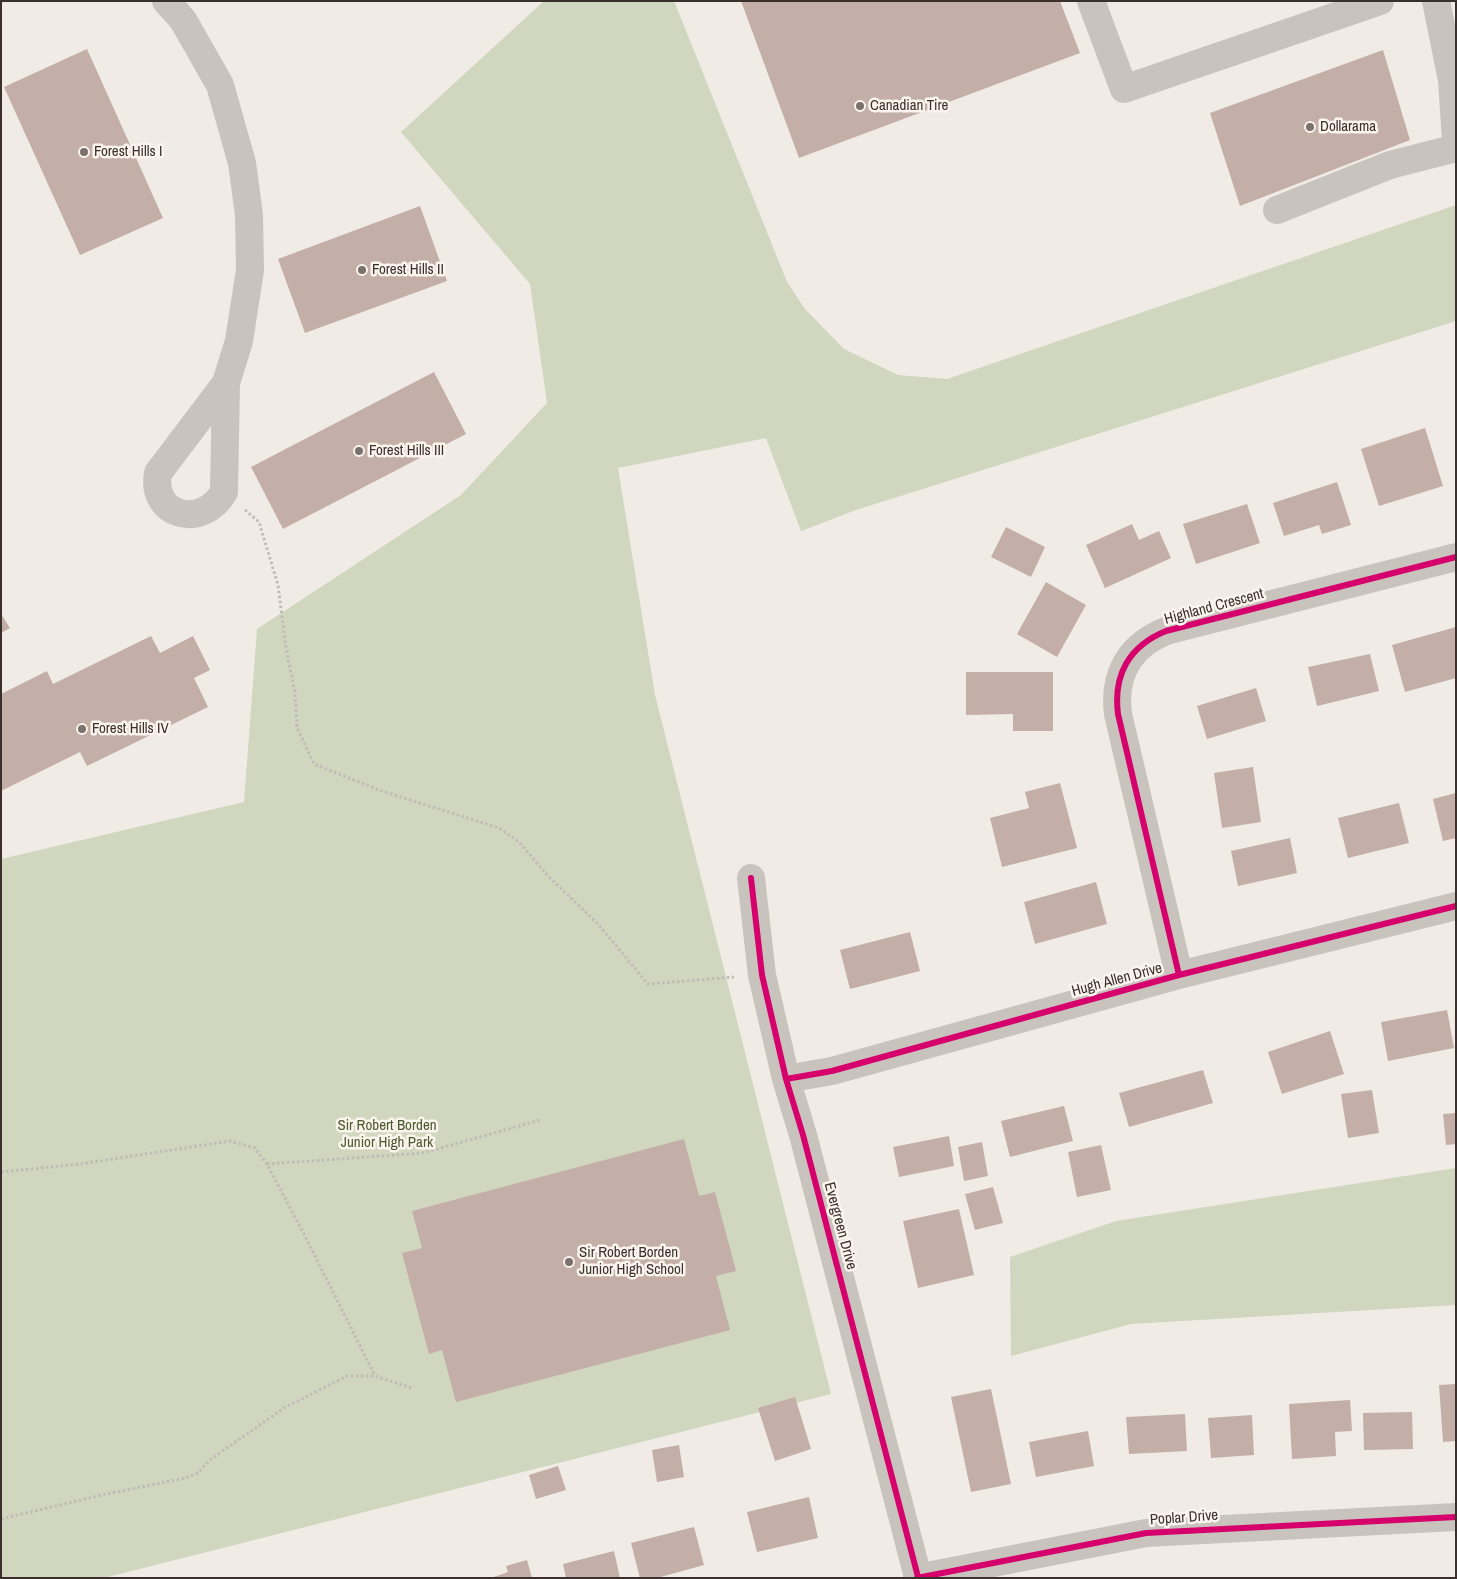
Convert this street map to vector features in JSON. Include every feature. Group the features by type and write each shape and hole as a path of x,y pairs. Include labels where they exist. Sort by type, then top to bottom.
{"street":[{"path":"166,1 183,20 220,85 242,163 249,215 250,270 239,341 226,383 224,492 218,502 206,512 195,514 180,512 166,505 160,498 156,483 163,464 226,383"},
{"path":"1091,1 1124,89 1380,1"},
{"path":"1436,1 1452,80 1456,142"},
{"path":"1276,210 1390,165 1456,148"},
{"name":"Highland Crescent","path":"1179,975 1118,714 1118,686 1122,668 1128,658 1150,638 1166,632 1456,558"},
{"name":"Evergreen Drive","path":"751,878 762,975 786,1080 803,1135 918,1578"},
{"name":"Hugh Allen Drive","path":"786,1080 832,1071 1179,975 1456,906"},
{"name":"Poplar Drive","path":"918,1578 1154,1532 1456,1517"}],"path":[{"path":"224,492 259,522 278,585 286,648 296,702 298,728 314,764 379,790 499,828 519,842 548,876 597,923 648,984 762,975"},
{"path":"267,1164 422,1153 540,1120"},
{"path":"1,1172 80,1164 230,1141 255,1148 267,1164 375,1376"},
{"path":"1,1519 185,1478 198,1473 211,1459 238,1438 284,1408 346,1376 375,1376 412,1388"}],"green space":[{"name":"Sir Robert Borden Junior High Park","path":"544,1 674,1 787,282 805,309 844,349 898,375 947,379 1456,205 1456,321 856,510 801,531 766,438 618,468 655,695 831,1394 104,1578 1,1578 1,859 244,802 257,629 461,495 547,403 530,284 401,132"},
{"path":"1456,1168 1456,1305 1131,1324 1011,1356 1010,1257 1116,1221"}],"building":[{"name":"Canadian Tire","path":"741,1 1060,1 1080,53 799,158"},
{"name":"Forest Hills I","path":"87,49 163,218 80,255 4,87"},
{"name":"Dollarama","path":"1383,50 1410,140 1240,206 1210,113"},
{"name":"Forest Hills II","path":"420,206 447,281 305,333 278,259"},
{"name":"Forest Hills III","path":"434,372 466,434 283,529 251,467"},
{"path":"1425,428 1443,486 1379,506 1361,449"},
{"path":"1337,482 1351,525 1322,534 1319,525 1284,536 1273,503"},
{"path":"1247,504 1260,543 1196,564 1183,524"},
{"path":"1132,524 1139,540 1159,531 1171,558 1105,588 1086,545"},
{"path":"1006,527 1045,547 1031,577 991,557"},
{"path":"1046,582 1086,605 1057,657 1017,634"},
{"path":"1,614 10,628 1,633"},
{"path":"1456,627 1456,678 1405,692 1392,645"},
{"name":"Forest Hills IV","path":"151,636 160,653 193,636 210,670 194,678 208,707 87,766 80,752 1,791 1,694 47,671 53,684"},
{"path":"1370,654 1379,691 1317,706 1308,667"},
{"path":"966,672 1053,672 1053,731 1013,731 1013,714 966,715"},
{"path":"1256,688 1266,721 1207,739 1197,706"},
{"path":"1253,767 1261,822 1222,828 1214,773"},
{"path":"1060,783 1077,848 1002,867 990,818 1029,808 1025,792"},
{"path":"1456,793 1456,838 1443,841 1433,799"},
{"path":"1399,803 1409,843 1348,858 1338,818"},
{"path":"1290,838 1297,873 1238,886 1231,851"},
{"path":"1096,882 1107,924 1035,944 1024,902"},
{"path":"910,932 920,971 850,989 840,950"},
{"path":"1447,1010 1454,1048 1388,1061 1381,1022"},
{"path":"1330,1031 1344,1074 1282,1094 1268,1052"},
{"path":"1203,1070 1213,1103 1129,1127 1119,1093"},
{"path":"1372,1090 1379,1133 1348,1138 1341,1094"},
{"path":"1064,1106 1073,1141 1010,1157 1001,1121"},
{"path":"1456,1113 1456,1144 1446,1145 1443,1114"},
{"path":"949,1136 954,1166 899,1177 893,1147"},
{"name":"Sir Robert Borden Junior High School","path":"684,1139 699,1196 715,1192 736,1271 716,1276 730,1330 456,1402 442,1350 429,1354 402,1253 422,1248 412,1211"},
{"path":"982,1142 988,1176 964,1181 958,1147"},
{"path":"1101,1145 1111,1190 1077,1197 1068,1152"},
{"path":"993,1187 1003,1223 975,1230 965,1194"},
{"path":"959,1209 974,1275 918,1288 903,1221"},
{"path":"1456,1384 1456,1441 1443,1442 1439,1385"},
{"path":"991,1389 1011,1484 971,1492 951,1397"},
{"path":"795,1397 811,1449 775,1461 758,1408"},
{"path":"1350,1400 1352,1431 1335,1432 1336,1456 1292,1459 1289,1404"},
{"path":"1412,1412 1413,1449 1364,1450 1363,1413"},
{"path":"1185,1414 1187,1451 1129,1454 1126,1417"},
{"path":"1252,1415 1254,1455 1211,1458 1208,1418"},
{"path":"1088,1431 1094,1466 1036,1477 1029,1442"},
{"path":"679,1445 684,1477 657,1482 652,1450"},
{"path":"558,1466 566,1490 536,1499 529,1475"},
{"path":"809,1497 818,1538 757,1552 747,1512"},
{"path":"694,1527 704,1565 657,1578 640,1578 631,1543"},
{"path":"614,1551 620,1578 566,1578 563,1564"},
{"path":"527,1560 532,1578 491,1578 508,1572 506,1566"}],"cycle path":[{"path":"1179,975 1118,714 1118,687 1126,664 1142,645 1166,631 1456,557"},
{"path":"751,878 762,975 786,1079 803,1135 918,1577"},
{"path":"786,1079 832,1071 1179,975 1456,906"},
{"path":"917,1578 1146,1533 1456,1517"}],"place":[{"name":"Canadian Tire","path":"860,106"},
{"name":"Dollarama","path":"1310,127"},
{"name":"Forest Hills I","path":"84,152"},
{"name":"Forest Hills II","path":"362,270"},
{"name":"Forest Hills III","path":"359,451"},
{"name":"Forest Hills IV","path":"82,729"},
{"name":"Sir Robert Borden Junior High School","path":"569,1262"}]}
